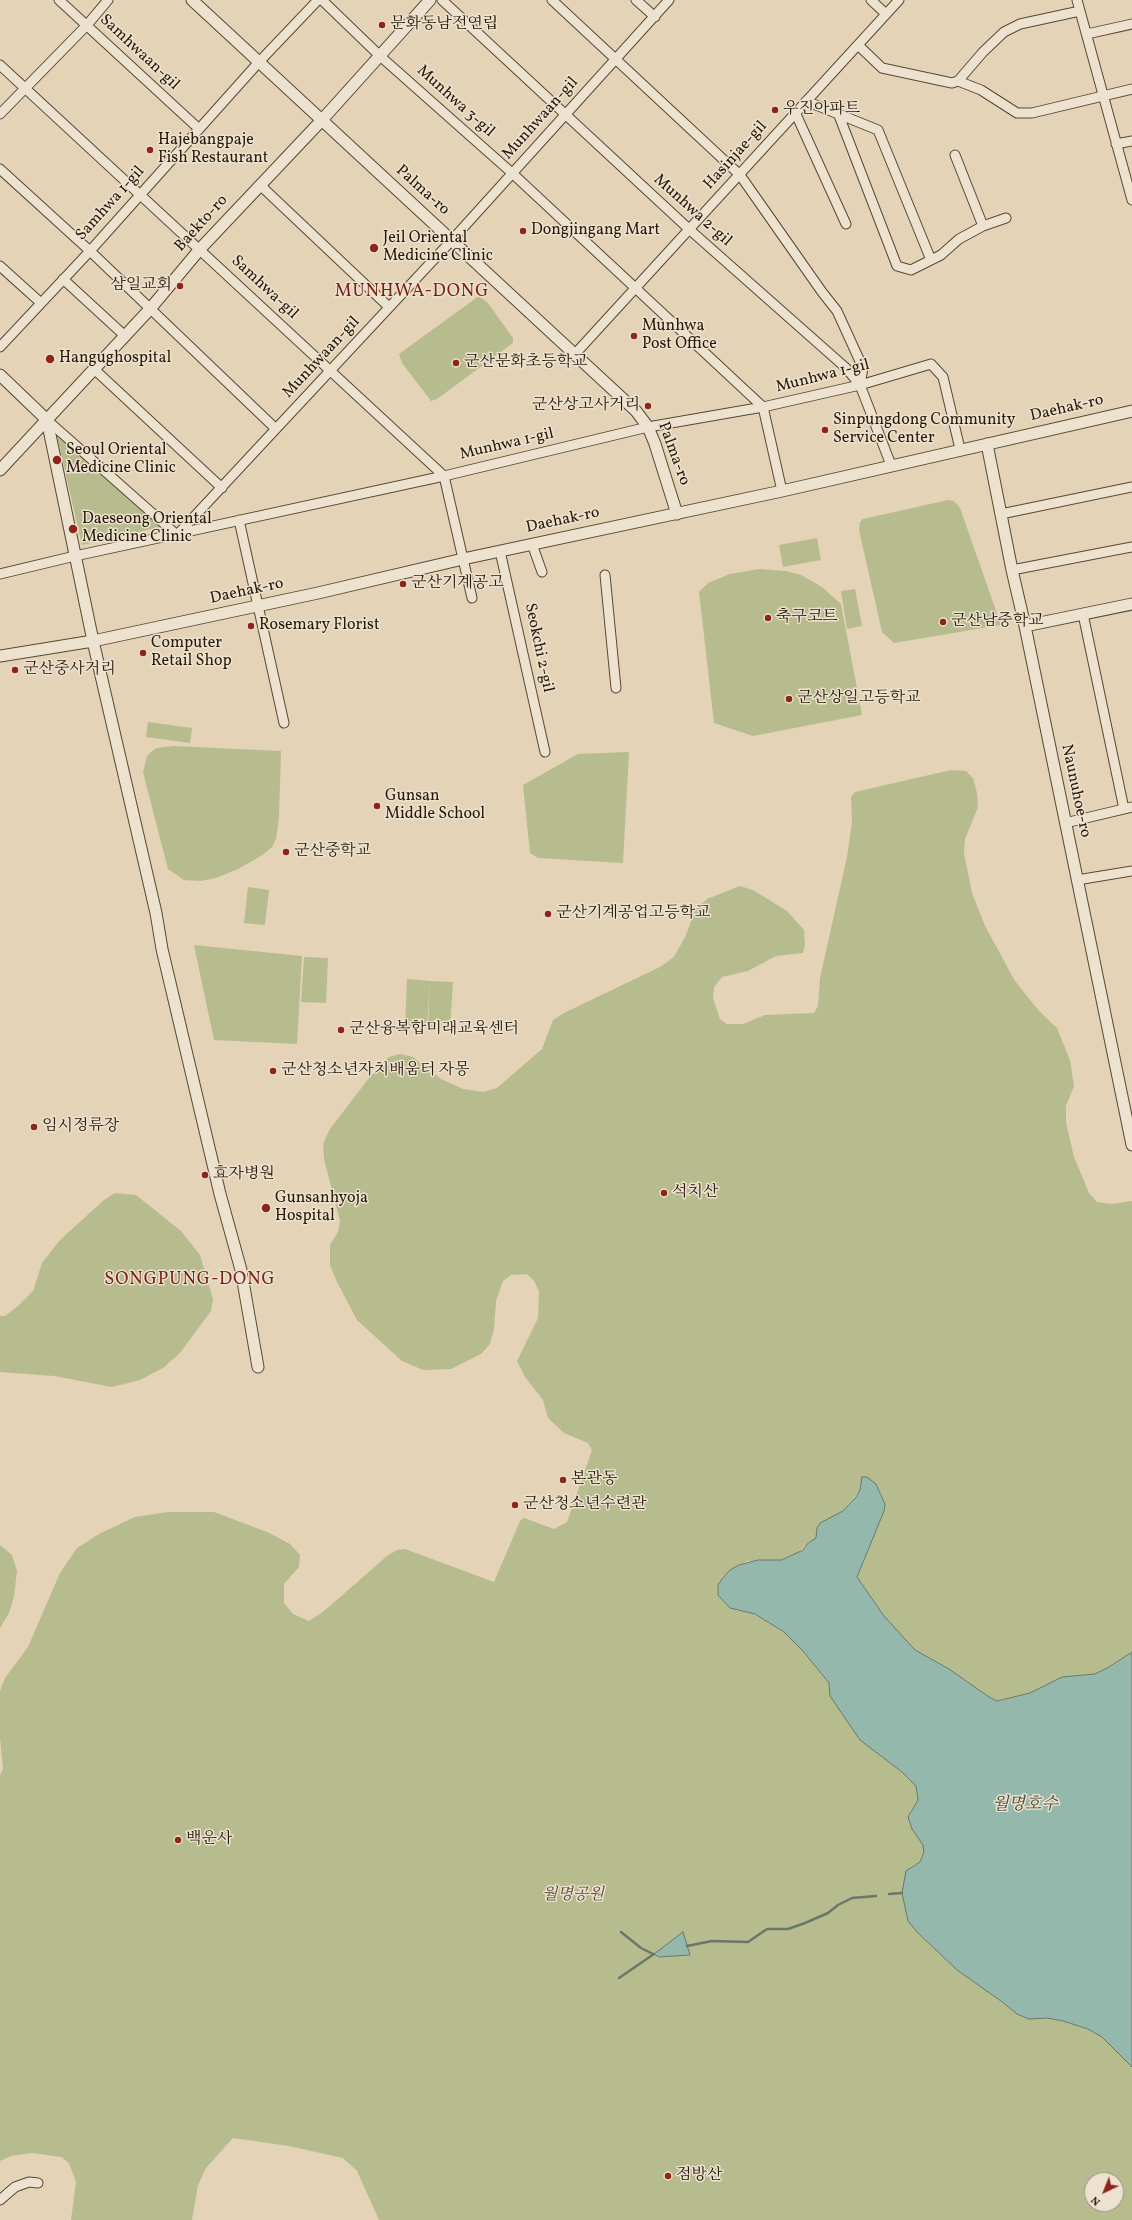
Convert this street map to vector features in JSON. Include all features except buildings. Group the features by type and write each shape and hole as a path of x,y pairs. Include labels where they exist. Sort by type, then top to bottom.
{"street":[{"name":"Samhwaan-gil","path":"60,0 198,128"},
{"path":"0,114 87,25 108,0"},
{"name":"Palma-ro","path":"192,0 636,411 648,427 677,514"},
{"name":"Samhwa 1-gil","path":"0,347 90,251 198,128 318,0"},
{"name":"Munhwa 3-gil","path":"322,0 380,56 512,173 763,407"},
{"name":"Baekto-ro","path":"0,470 150,309 200,249 321,121 430,0"},
{"name":"Munhwa 2-gil","path":"442,0 690,230 840,363 860,385 891,465"},
{"path":"552,0 740,175 837,311 863,368 860,385"},
{"path":"636,0 655,17"},
{"name":"Munhwaan-gil","path":"177,535 452,240 669,0"},
{"path":"871,0 886,14"},
{"name":"Hasinjae-gil","path":"575,354 899,0"},
{"path":"1077,0 1132,200"},
{"path":"858,45 882,68 952,83 958,81 983,52 1004,32 1020,24 1080,11"},
{"path":"1087,34 1132,24"},
{"name":"Samhwa-gil","path":"0,65 332,370 444,476"},
{"path":"958,81 981,90 1017,113 1032,114 1103,95 1132,89"},
{"path":"806,101 878,130 931,260"},
{"path":"795,112 846,224"},
{"path":"838,113 897,266 911,270 941,255 959,239 982,226 1006,218"},
{"path":"1116,144 1132,141"},
{"path":"955,155 982,226"},
{"path":"0,169 90,251 276,429"},
{"path":"260,185 389,307"},
{"path":"0,266 41,303"},
{"path":"63,279 125,336"},
{"name":"Munhwa 1-gil","path":"0,574 75,556 444,476 648,427 763,407 860,385 931,364 942,376 960,449"},
{"path":"94,369 222,488"},
{"path":"0,375 47,420 177,535"},
{"path":"763,407 782,491"},
{"name":"Daehak-ro","path":"0,656 93,641 258,606 463,559 782,491 960,449 1132,411"},
{"path":"47,420 93,641 218,1186 241,1270 258,1367"},
{"name":"Naunuhoe-ro","path":"987,444 1132,1145"},
{"path":"444,476 472,598"},
{"path":"1001,514 1132,487"},
{"path":"239,520 284,723"},
{"path":"532,544 542,572"},
{"path":"1012,570 1132,547"},
{"name":"Seokchi 2-gil","path":"500,552 545,752"},
{"path":"605,575 616,688"},
{"path":"1025,626 1132,604"},
{"path":"1066,823 1128,808 1083,614"},
{"path":"1077,880 1132,871"},
{"path":"0,2200 15,2187 29,2182 38,2183"}],"green space":[{"path":"479,296 488,303 513,338 513,343 437,399 431,401 402,363 399,354"},
{"path":"59,434 161,527 82,545 57,436"},
{"path":"948,500 954,501 960,508 1001,625 894,643 882,632 859,530 860,522 863,519"},
{"path":"817,538 821,560 783,567 779,545"},
{"path":"759,569 786,571 801,575 822,587 841,604 862,715 753,736 714,723 699,592 708,583 730,574"},
{"path":"855,589 862,626 847,629 841,591"},
{"path":"148,722 192,728 190,743 146,737"},
{"path":"173,746 281,751 279,817 276,839 272,847 261,856 238,869 216,878 200,881 184,880 168,869 143,772 147,756 152,751 157,748"},
{"path":"629,752 623,863 538,858 530,853 523,785 578,754"},
{"name":"월명공원","path":"951,770 966,771 973,778 977,793 978,807 965,839 964,853 972,893 985,926 1015,981 1039,1011 1057,1028 1070,1060 1074,1086 1066,1106 1066,1123 1074,1157 1089,1193 1097,1202 1111,1204 1132,1201 1132,1652 1095,1674 1062,1677 1030,1693 997,1701 949,1669 914,1650 884,1616 857,1577 884,1511 883,1498 876,1484 860,1490 843,1511 817,1528 816,1539 807,1543 797,1554 782,1560 748,1561 730,1570 722,1578 736,1610 755,1614 784,1632 803,1651 829,1683 830,1696 860,1740 902,1772 916,1786 918,1800 910,1812 910,1823 923,1845 924,1852 920,1862 911,1867 908,1921 917,1932 957,1970 1017,2014 1029,2019 1047,2018 1063,2021 1088,2029 1102,2037 1132,2067 1132,2220 379,2220 357,2171 343,2158 289,2146 233,2138 206,2168 198,2185 192,2220 71,2220 76,2182 69,2163 61,2157 32,2153 11,2156 0,2161 0,1775 3,1769 0,1737 0,1691 5,1678 28,1647 60,1573 77,1548 99,1534 135,1517 168,1512 214,1512 267,1532 290,1544 300,1555 299,1567 284,1584 284,1603 293,1614 309,1621 323,1612 387,1556 397,1550 405,1549 494,1582 520,1521 524,1518 554,1529 567,1522 592,1450 588,1443 564,1433 548,1418 543,1400 525,1377 517,1361 538,1318 539,1291 534,1281 527,1274 511,1275 503,1281 496,1301 494,1329 490,1344 481,1354 451,1369 423,1370 402,1361 357,1320 337,1282 330,1265 330,1245 338,1232 340,1221 324,1159 323,1144 330,1129 369,1078 389,1057 400,1054 413,1057 441,1079 463,1089 483,1092 497,1088 542,1049 553,1020 564,1013 660,967 674,957 686,935 695,910 707,899 740,886 753,890 787,911 804,930 805,944 803,953 776,956 748,971 722,977 714,987 713,998 720,1019 727,1024 743,1024 765,1015 814,1013 818,1006 820,978 847,857 852,822 851,797 855,792"},
{"path":"248,887 269,890 265,925 244,923"},
{"path":"194,945 302,956 297,1044 214,1040"},
{"path":"304,957 328,958 326,1003 301,1002"},
{"path":"407,979 430,981 427,1027 405,1026"},
{"path":"430,981 453,982 450,1029 428,1027"},
{"path":"115,1193 136,1195 181,1231 200,1255 213,1299 211,1311 180,1353 163,1368 140,1380 112,1387 54,1376 0,1372 0,1316 5,1316 33,1291 42,1263 60,1240 104,1200"},
{"path":"0,1545 12,1555 17,1571 14,1596 9,1613 0,1628"}],"water":[{"name":"월명호수","path":"862,1477 867,1477 876,1484 885,1504 884,1511 857,1577 884,1616 915,1650 949,1669 997,1701 1030,1693 1062,1677 1095,1674 1132,1652 1132,2067 1102,2037 1088,2029 1063,2021 1047,2018 1029,2019 1017,2014 957,1970 917,1932 908,1921 902,1893 906,1871 920,1862 924,1852 923,1845 912,1829 908,1817 918,1800 916,1786 902,1772 860,1740 830,1696 829,1683 803,1651 784,1632 755,1614 730,1608 718,1595 718,1585 722,1579 730,1570 739,1565 758,1560 782,1560 803,1550 807,1544 816,1538 817,1528 820,1523 843,1511 856,1497 860,1490"},
{"path":"683,1932 690,1955 659,1957 654,1954"}],"waterway":[{"path":"889,1894 902,1893"},
{"path":"687,1946 712,1941 748,1942 767,1929 788,1929 805,1923 828,1913 838,1905 852,1898 876,1896"},
{"path":"621,1932 641,1948 653,1954"},
{"path":"619,1978 654,1954"}],"place":[{"name":"문화동남전연립","path":"382,25"},
{"name":"우진아파트","path":"775,110"},
{"name":"Hajebangpaje Fish Restaurant","path":"150,150"},
{"name":"Dongjingang Mart","path":"523,231"},
{"name":"Jeil Oriental Medicine Clinic","path":"374,248"},
{"name":"삼일교회","path":"180,286"},
{"name":"Munhwa Post Office","path":"634,336"},
{"name":"Hangughospital","path":"50,359"},
{"name":"군산문화초등학교","path":"456,363"},
{"name":"군산상고사거리","path":"648,406"},
{"name":"Sinpungdong Community Service Center","path":"825,430"},
{"name":"Seoul Oriental Medicine Clinic","path":"57,460"},
{"name":"Daeseong Oriental Medicine Clinic","path":"73,529"},
{"name":"군산기계공고","path":"403,584"},
{"name":"축구코트","path":"768,618"},
{"name":"군산남중학교","path":"943,622"},
{"name":"Rosemary Florist","path":"251,626"},
{"name":"Computer Retail Shop","path":"143,653"},
{"name":"군산중사거리","path":"15,670"},
{"name":"군산상일고등학교","path":"789,699"},
{"name":"Gunsan Middle School","path":"377,806"},
{"name":"군산중학교","path":"286,852"},
{"name":"군산기계공업고등학교","path":"548,914"},
{"name":"군산융복합미래교육센터","path":"341,1030"},
{"name":"군산청소년자치배움터 자몽","path":"273,1071"},
{"name":"임시정류장","path":"34,1127"},
{"name":"효자병원","path":"205,1175"},
{"name":"석치산","path":"664,1193"},
{"name":"Gunsanhyoja Hospital","path":"266,1208"},
{"name":"본관동","path":"563,1480"},
{"name":"군산청소년수련관","path":"515,1505"},
{"name":"백운사","path":"178,1840"},
{"name":"점방산","path":"668,2176"}],"district":[{"name":"MUNHWA-DONG","path":"412,293"},
{"name":"SONGPUNG-DONG","path":"190,1281"}]}
